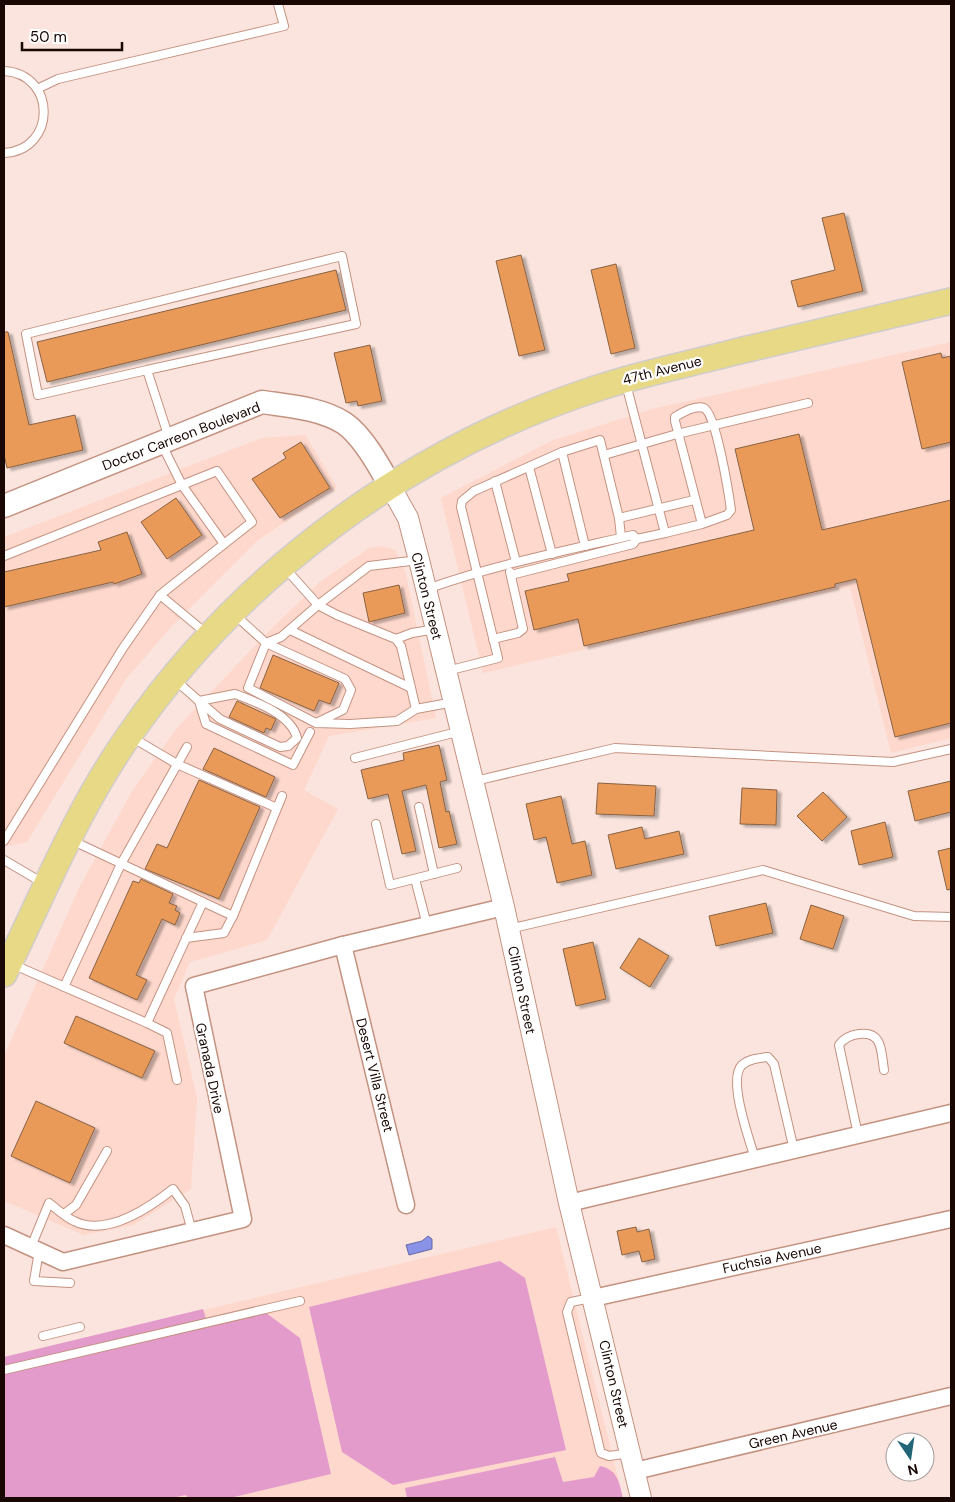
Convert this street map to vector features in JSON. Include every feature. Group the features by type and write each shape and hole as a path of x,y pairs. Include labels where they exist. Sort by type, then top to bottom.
{"main road":[{"name":"47th Avenue","path":"5,971 67,838 97,785 129,736 173,678 210,637 283,565 322,532 390,486 491,430 570,397 625,379 951,301"},
{"name":"Doctor Carreon Boulevard","path":"4,506 262,402 306,408 345,424 374,456 390,486"}],"street":[{"name":"Clinton Street","path":"390,486 408,518 419,560 504,907 569,1204 641,1498"},
{"name":"Granada Drive","path":"4,1235 63,1262 243,1218 194,986 343,945 504,907"},
{"name":"Desert Villa Street","path":"343,945 406,1205"},
{"path":"569,1204 951,1113"},
{"name":"Fuchsia Avenue","path":"593,1298 951,1219"},
{"name":"Green Avenue","path":"632,1462 951,1396"}],"lane":[{"path":"37,89 58,79 284,26 278,4"},
{"path":"4,71 23,77 37,89 44,110 40,130 26,146 4,153"},
{"path":"342,256 356,324 147,370 38,395 26,334 342,256"},
{"path":"147,370 166,441 182,485 224,544"},
{"path":"625,379 657,509 665,533"},
{"path":"604,455 641,443 808,403"},
{"path":"511,575 634,544 637,539 702,524 727,515 731,510 714,425 707,410 703,408 688,410 675,416 677,434 702,524"},
{"path":"446,671 498,658 460,508 462,501 474,491 562,452 600,440 621,537"},
{"path":"562,452 585,546"},
{"path":"529,467 552,554"},
{"path":"4,556 217,471 252,522 160,595 123,648 4,841"},
{"path":"493,639 518,633 523,629 511,575 512,563 495,481"},
{"path":"618,518 694,500"},
{"path":"426,589 476,571 633,534 637,539"},
{"path":"419,560 369,566 318,605 281,637 266,644 248,688 316,723 350,724 397,721 416,709 454,702"},
{"path":"283,565 318,605 337,615 396,639 401,646 416,709"},
{"path":"160,595 210,637"},
{"path":"233,613 266,644 345,679 351,690 343,710 316,723"},
{"path":"396,639 412,633 436,629"},
{"path":"290,630 412,688"},
{"path":"173,678 198,701 220,719 280,747 288,746 297,738 295,730 286,720 235,694 198,701"},
{"path":"198,701 206,724 293,764 310,732"},
{"path":"355,758 461,732"},
{"path":"129,736 177,764 277,808"},
{"path":"64,987 121,864 187,746"},
{"path":"473,781 615,748 892,762 951,749"},
{"path":"186,938 224,934 282,796"},
{"path":"419,806 434,874"},
{"path":"376,824 390,885 457,868"},
{"path":"67,838 232,916"},
{"path":"4,860 45,884"},
{"path":"509,929 763,870 914,916 951,917"},
{"path":"415,879 427,925"},
{"path":"146,1023 203,902"},
{"path":"5,971 64,987 167,1034 177,1080"},
{"path":"858,1135 839,1045 850,1035 870,1032 874,1035 881,1048 884,1070"},
{"path":"755,1160 738,1099 737,1075 742,1065 755,1058 768,1058 774,1064 794,1150"},
{"path":"64,1214 76,1205 107,1151"},
{"path":"70,1283 34,1281 35,1249 49,1202 75,1222 98,1226 130,1217 152,1205 173,1189 185,1206 192,1231"},
{"path":"593,1298 571,1302 567,1312 602,1453 632,1462"},
{"path":"4,1370 300,1301"},
{"path":"43,1336 80,1327"}],"shaded area":[{"path":"951,342 951,738 891,753 850,587 483,673 441,498 551,441 652,409"},
{"path":"305,435 337,487 257,541 172,626 126,679 27,842 4,847 4,537 262,438"},
{"path":"381,546 395,550 405,570 436,718 329,736 304,790 338,809 267,940 190,962 174,999 197,1098 191,1189 133,1225 84,1235 4,1201 4,1056 79,888 132,791 176,729 272,628 321,581 369,548"},
{"path":"556,1227 623,1498 4,1498 4,1357"},
{"path":"500,1261 525,1278 566,1450 393,1485 342,1452 309,1307"},
{"path":"203,1309 208,1325 266,1313 300,1338 331,1474 230,1498 188,1498 186,1495 172,1498 4,1498 4,1357"},
{"path":"555,1457 563,1482 594,1477 600,1466 611,1470 619,1482 623,1498 407,1498 405,1488"}],"water":[{"path":"428,1236 432,1239 432,1249 409,1255 406,1245 422,1241"}],"building":[{"path":"844,213 863,291 798,307 791,281 835,270 822,218"},
{"path":"521,255 545,350 519,356 496,261"},
{"path":"616,264 635,348 611,354 591,270"},
{"path":"336,270 346,310 47,382 37,342"},
{"path":"4,332 8,332 29,425 75,415 83,450 7,468 4,455"},
{"path":"370,345 382,401 358,406 357,401 346,403 334,353"},
{"path":"941,353 942,358 951,356 951,442 922,449 902,362"},
{"path":"799,434 822,530 951,500 951,723 895,737 856,579 835,584 835,587 584,646 578,619 534,630 525,591 569,581 567,574 754,530 735,449"},
{"path":"301,442 330,488 280,518 252,479 286,458 283,453"},
{"path":"176,498 202,535 167,559 141,522"},
{"path":"127,532 142,574 114,584 113,582 4,607 4,572 101,550 98,542"},
{"path":"399,585 405,613 369,622 363,593"},
{"path":"273,655 339,683 330,704 319,700 314,711 260,688"},
{"path":"237,701 276,719 271,730 266,728 264,733 229,717"},
{"path":"439,745 447,780 440,782 446,812 449,811 457,844 439,848 426,785 402,791 416,851 402,854 388,794 368,799 361,770 404,760 403,753"},
{"path":"214,748 275,777 266,797 203,769"},
{"path":"199,780 260,807 219,899 145,869 157,844 167,848"},
{"path":"951,781 951,812 915,821 908,791"},
{"path":"598,783 656,786 654,816 596,814"},
{"path":"742,788 777,790 776,825 740,824"},
{"path":"823,792 847,817 822,841 797,816"},
{"path":"561,796 572,844 585,841 592,875 557,883 546,837 534,840 526,804"},
{"path":"885,822 893,857 859,865 851,831"},
{"path":"642,827 645,839 679,831 684,854 616,869 608,835"},
{"path":"951,848 951,889 947,890 938,851"},
{"path":"141,879 173,894 169,903 177,906 175,910 180,913 175,925 162,919 136,975 147,980 137,1000 89,978 133,881 139,883"},
{"path":"766,903 773,933 716,946 709,916"},
{"path":"811,905 844,916 833,949 800,939"},
{"path":"639,938 669,956 650,987 620,968"},
{"path":"593,942 606,999 576,1006 563,949"},
{"path":"76,1016 155,1051 142,1078 64,1043"},
{"path":"36,1101 95,1128 70,1183 11,1156"},
{"path":"636,1227 637,1232 649,1229 655,1259 642,1262 639,1251 622,1255 617,1231"}]}
